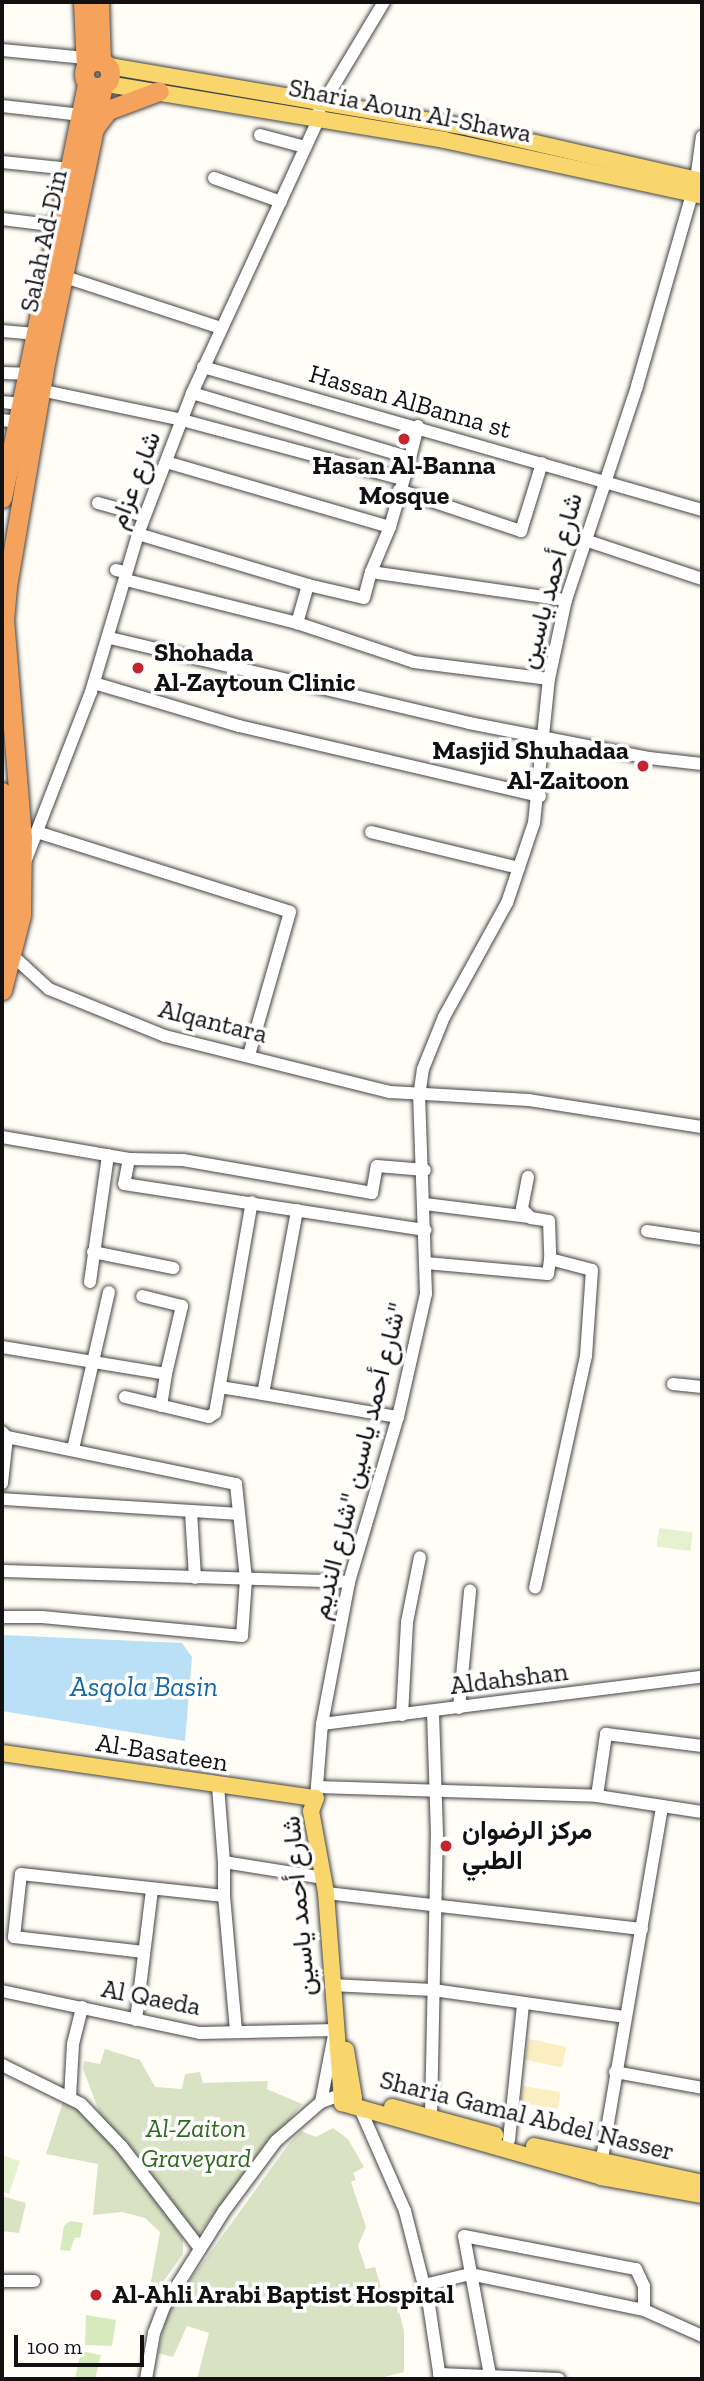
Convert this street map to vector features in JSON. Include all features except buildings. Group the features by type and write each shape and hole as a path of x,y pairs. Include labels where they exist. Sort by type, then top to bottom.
{"highway":[{"name":"Salah Ad-Din","path":"83,2 97,72"},
{"name":"Salah Ad-Din","path":"8,951 21,915 22,868 4,621 40,390 65,277 97,72 99,2"},
{"path":"88,121 108,110 159,91"},
{"name":"Salah Ad-Din","path":"3,489 11,412 26,374 71,169 88,121"},
{"name":"Salah Ad-Din","path":"2,792 8,890 8,951 2,990"}],"main road":[{"name":"Sharia Aoun Al-Shawa","path":"97,72 159,91 319,113"},
{"name":"Sharia Aoun Al-Shawa","path":"97,72 697,188"},
{"name":"Al-Basateen","path":"2,1753 218,1786 317,1792"},
{"name":"شارع أحمد ياسين","path":"317,1792 311,1811 327,1888 335,2030 349,2101"},
{"name":"شارع أحمد ياسين","path":"334,1985 349,2101"},
{"name":"Sharia Gamal Abdel Nasser","path":"349,2101 430,2115 509,2140 601,2164 702,2183"},
{"path":"349,2101 601,2177 702,2195"}],"street":[{"name":"شارع عزام","path":"22,868 94,683 110,638 144,516 203,366 281,202 319,113 384,2"},
{"path":"2,50 97,72"},
{"path":"2,106 88,121"},
{"path":"260,135 305,147"},
{"name":"شارع أحمد ياسين","path":"464,976 502,914 540,796 542,736 549,679 566,600 637,386 697,188 702,136"},
{"path":"2,162 71,169"},
{"path":"214,178 281,202"},
{"path":"2,219 59,226"},
{"path":"65,277 221,328"},
{"path":"2,331 35,334"},
{"name":"Hassan AlBanna st","path":"203,366 702,510"},
{"path":"2,373 26,374"},
{"path":"40,390 183,420 400,484 522,531 542,463"},
{"path":"192,393 410,458"},
{"path":"138,534 308,585 363,598 390,527 418,426"},
{"path":"166,462 390,527"},
{"path":"97,503 144,516"},
{"path":"584,540 702,579"},
{"path":"116,570 124,572 126,580 297,623 414,662 549,679"},
{"path":"371,572 566,600"},
{"path":"297,623 308,585"},
{"path":"110,638 542,736 702,764"},
{"path":"94,683 252,729 540,796"},
{"path":"37,832 88,852 290,912 249,1055"},
{"path":"371,832 519,868"},
{"name":"Alqantara","path":"8,951 49,989 165,1036 419,1097 529,1100 702,1127"},
{"name":"شارع أحمد ياسين \"شارع النديم\"","path":"317,1792 322,1724 349,1582 398,1417 426,1294 425,1170 419,1097 431,1044 464,976"},
{"path":"2,1137 129,1159 183,1160 372,1193 377,1166 425,1170"},
{"path":"90,1282 108,1155"},
{"path":"129,1159 124,1184 426,1230"},
{"path":"528,1177 522,1209 531,1218"},
{"path":"125,1397 209,1417 215,1413 251,1202"},
{"path":"425,1204 549,1221 550,1259 548,1274 426,1263"},
{"path":"263,1394 297,1210"},
{"path":"647,1231 702,1239"},
{"path":"93,1252 173,1268"},
{"path":"535,1587 586,1356 592,1270 550,1259"},
{"path":"73,1449 109,1292"},
{"path":"142,1296 182,1306 161,1406"},
{"path":"2,1347 95,1359 166,1374"},
{"path":"673,1384 702,1387"},
{"path":"220,1387 398,1417"},
{"path":"2,1483 4,1434 236,1484 246,1579 242,1636 42,1617 2,1617"},
{"path":"2,1499 238,1514"},
{"path":"191,1512 195,1578"},
{"path":"401,1715 407,1622 420,1557"},
{"path":"2,1571 349,1582"},
{"path":"459,1708 470,1591"},
{"name":"Aldahshan","path":"322,1724 702,1677"},
{"path":"430,2115 436,1791 433,1712"},
{"path":"597,1796 606,1734 702,1746"},
{"path":"218,1786 236,2031"},
{"path":"317,1792 436,1791 597,1796 702,1812"},
{"path":"601,2164 662,1806"},
{"path":"224,1862 327,1888 642,1929"},
{"path":"144,1952 14,1937 22,1874 224,1896"},
{"path":"136,2020 152,1889"},
{"path":"334,1985 433,1990 523,2005 624,2017"},
{"name":"Al Qaeda","path":"2,1991 200,2033 335,2030"},
{"path":"509,2140 523,2005"},
{"path":"70,2098 72,2044 82,2007"},
{"path":"146,2379 154,2333 200,2247 276,2141 321,2102 335,2030"},
{"path":"2,2065 70,2098 122,2147 200,2247"},
{"path":"615,2072 702,2088"},
{"path":"321,2102 349,2101"},
{"path":"276,2141 323,2108 349,2101"},
{"path":"349,2101 405,2211 424,2285 439,2377 490,2375 559,2379"},
{"path":"490,2375 463,2240 467,2235 636,2269 645,2286 644,2310"},
{"path":"424,2285 470,2274 644,2310 702,2336"},
{"path":"2,2281 34,2281"}],"green space":[{"path":"659,1528 693,1532 690,1551 657,1547"},
{"name":"Al-Zaiton Graveyard","path":"105,2049 140,2060 155,2087 182,2089 185,2074 200,2072 203,2083 268,2081 267,2089 302,2104 199,2233 193,2232 102,2119 83,2069 84,2061 100,2064"},
{"path":"64,2099 76,2105 119,2151 183,2237 183,2254 147,2304 160,2232 145,2218 122,2212 93,2215 98,2164 46,2154"},
{"name":"Al-Zaiton Graveyard","path":"333,2128 348,2139 364,2167 353,2173 356,2180 351,2182 366,2227 358,2246 366,2269 375,2267 384,2298 396,2300 404,2331 404,2372 376,2379 197,2379 209,2333 187,2326 173,2357 158,2353 167,2312 288,2145 301,2131 316,2137"},
{"path":"2,2155 20,2161 9,2194 2,2192"},
{"path":"2,2196 26,2203 19,2233 2,2231"},
{"path":"70,2221 83,2223 80,2238 75,2237 70,2251 60,2250 64,2226"},
{"path":"86,2315 116,2320 112,2346 85,2345"},
{"path":"81,2351 101,2355 95,2379 75,2379"}],"sand":[{"path":"529,2039 566,2047 562,2067 525,2060"},
{"path":"523,2086 561,2092 558,2109 520,2103"}],"water":[{"name":"Asqola Basin","path":"2,1635 182,1643 192,1657 185,1741 2,1711"}],"place":[{"name":"Hasan Al-Banna Mosque","path":"404,439"},
{"name":"Shohada Al-Zaytoun Clinic","path":"138,668"},
{"name":"Masjid Shuhadaa Al-Zaitoon","path":"643,766"},
{"name":"مركز الرضوان الطبي","path":"446,1846"},
{"name":"Al-Ahli Arabi Baptist Hospital","path":"96,2295"}]}
